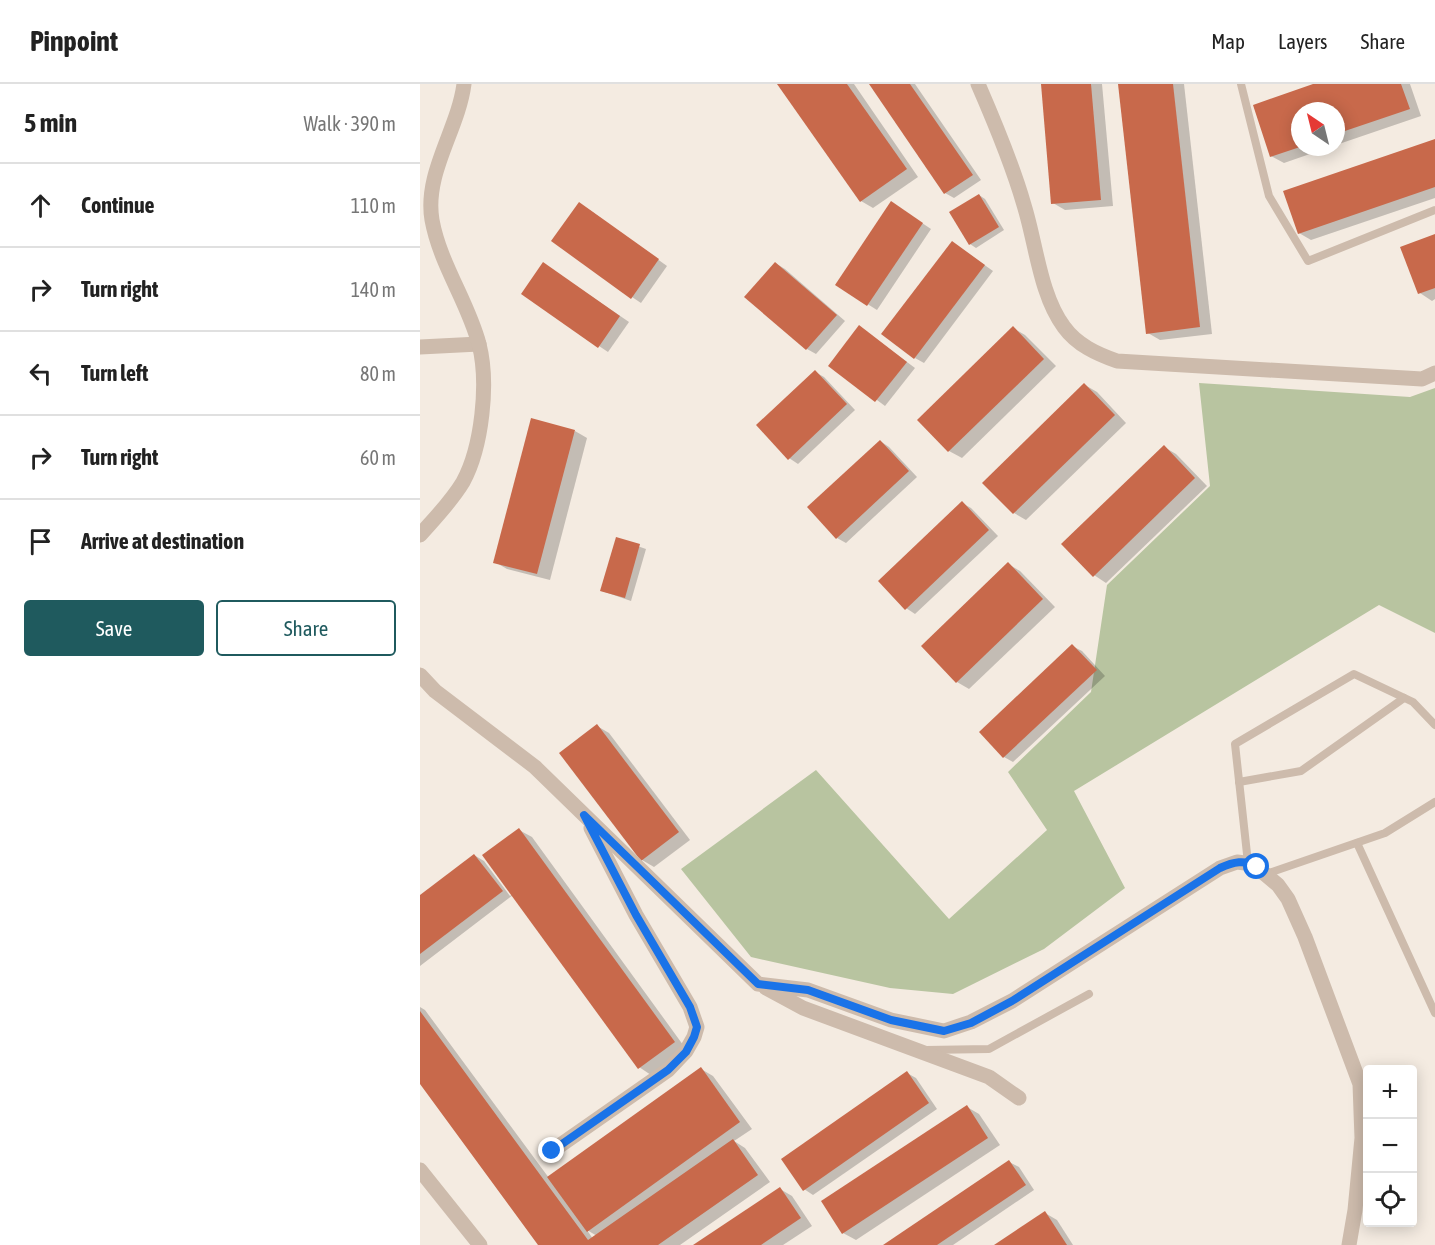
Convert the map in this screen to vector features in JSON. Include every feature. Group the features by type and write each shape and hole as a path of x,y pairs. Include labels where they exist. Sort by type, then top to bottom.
{"street":[{"path":"420,535 449,502 464,480 478,442 482,414 483,373 479,344 432,220 432,189 464,84"},
{"path":"978,84 1000,134 1021,194 1055,313 1074,338 1086,347 1118,361 1422,379 1435,374"},
{"path":"420,347 479,344"},
{"path":"420,675 435,691 535,767 758,984 803,1008 989,1077 1019,1098"},
{"path":"552,1151 668,1070 686,1052 697,1027 690,1007 636,915 584,815"},
{"path":"758,984 808,990 891,1020 944,1031 971,1023 1012,1001 1220,868 1237,862 1248,863 1266,874 1288,899 1305,937 1360,1084 1362,1138 1349,1245"},
{"path":"420,1170 480,1245"}],"lane":[{"path":"1241,84 1269,196 1308,261 1435,210"},
{"path":"1248,863 1235,744 1354,674 1413,702 1435,725"},
{"path":"1239,782 1301,771 1404,698"},
{"path":"1266,874 1385,833 1435,802"},
{"path":"1357,843 1435,1013"},
{"path":"916,1050 989,1049 1089,994"}],"green space":[{"path":"1199,383 1410,397 1435,388 1435,633 1379,605 1074,791 1125,888 1044,949 953,994 890,988 751,957 681,869 816,770 949,919 1047,830 1008,772 1091,692 1107,585 1210,486"}],"building":[{"path":"777,84 847,84 907,169 860,202"},
{"path":"869,84 910,84 973,175 944,194"},
{"path":"1041,84 1091,84 1101,200 1051,204"},
{"path":"1118,84 1173,84 1200,327 1146,334"},
{"path":"1313,84 1401,84 1410,109 1345,131 1345,102 1291,102 1291,150 1270,157 1253,105"},
{"path":"1435,139 1435,187 1298,234 1283,191"},
{"path":"979,194 999,227 969,245 949,212"},
{"path":"891,201 923,223 867,306 835,285"},
{"path":"579,202 659,259 631,299 551,241"},
{"path":"1435,234 1435,288 1418,294 1400,247"},
{"path":"952,241 985,265 914,359 881,334"},
{"path":"543,262 620,316 598,348 521,294"},
{"path":"775,262 837,315 806,350 744,297"},
{"path":"859,325 907,362 875,402 828,366"},
{"path":"1013,326 1044,359 948,452 917,420"},
{"path":"815,370 847,404 788,460 756,425"},
{"path":"1084,383 1115,415 1013,514 982,483"},
{"path":"531,418 575,430 537,574 493,563"},
{"path":"880,440 909,471 836,539 807,507"},
{"path":"1164,445 1195,478 1093,577 1061,544"},
{"path":"962,501 989,530 905,610 878,581"},
{"path":"616,537 640,544 625,598 600,591"},
{"path":"1008,562 1043,599 956,683 921,646"},
{"path":"1072,644 1097,670 1003,758 979,732"},
{"path":"597,724 679,832 641,861 559,753"},
{"path":"519,828 675,1042 638,1069 482,855"},
{"path":"474,854 503,891 420,954 420,895"},
{"path":"420,1011 588,1240 733,1139 758,1175 658,1245 538,1245 420,1084"},
{"path":"701,1067 740,1122 587,1232 547,1177"},
{"path":"907,1071 929,1103 803,1191 781,1159"},
{"path":"967,1105 988,1138 842,1234 821,1201"},
{"path":"1009,1160 1026,1185 937,1245 883,1245"},
{"path":"780,1187 801,1218 761,1245 693,1245"},
{"path":"1045,1211 1067,1245 994,1245"}],"route":[{"path":"552,1151 668,1070 686,1052 697,1027 690,1007 636,915 584,815 758,984 808,990 891,1020 944,1031 971,1023 1012,1001 1220,868 1237,862 1253,864 1257,867"}]}
